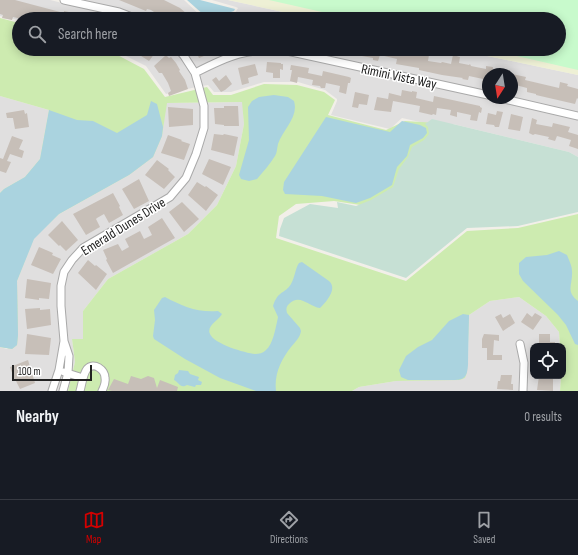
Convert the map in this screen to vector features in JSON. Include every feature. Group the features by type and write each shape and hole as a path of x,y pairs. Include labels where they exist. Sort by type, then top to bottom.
{"street":[{"path":"64,0 118,12"},
{"name":"Emerald Dunes Drive","path":"63,391 68,373 69,356 64,341 61,306 61,286 64,272 83,248 170,197 186,178 196,154 204,128 204,106 195,73 184,56"},
{"name":"Rimini Vista Way","path":"195,73 232,56"},
{"name":"Rimini Vista Way","path":"309,56 482,95"},
{"path":"518,102 578,116"},
{"name":"Emerald Dunes Drive","path":"52,391 64,341"},
{"path":"520,344 524,363 523,391"},
{"path":"80,391 83,378 89,367 99,367 103,370 106,382 102,391"},
{"path":"58,370 83,378"}],"shaded area":[{"path":"0,0 50,0 100,12 12,12 12,19 0,16"},
{"path":"78,0 184,0 197,12 128,12"},
{"path":"212,0 228,0 283,12 236,12 238,8"},
{"path":"126,56 180,56 192,75 196,87 166,94 146,66"},
{"path":"187,56 224,56 196,69"},
{"path":"242,56 295,56 482,98 482,104 511,104 578,120 578,157 569,152 453,124 425,124 402,118 390,129 331,115 337,99 325,90 298,82 264,82 231,92 214,92 208,85 202,86 198,75"},
{"path":"324,56 487,56 578,75 578,113 518,99 518,68 482,68 482,91"},
{"path":"0,96 49,110 40,159 25,177 4,189 0,193"},
{"path":"243,102 244,124 236,166 217,205 188,234 108,279 83,311 83,339 72,339 75,362 68,391 0,391 0,347 7,349 17,342 17,281 34,238 59,214 129,175 162,136 166,103"},
{"path":"519,297 546,316 559,332 560,343 530,343 530,379 561,379 560,391 352,391 359,387 396,381 463,379 468,365 469,315 490,301"}],"green space":[{"path":"228,0 578,0 578,75 487,56 566,56 566,12 283,12"},
{"path":"269,0 578,0 578,70 517,56 566,56 566,12 322,12"},
{"path":"0,18 12,21 12,56 119,56 144,69 165,97 207,87 213,95 231,95 264,84 297,85 324,92 335,100 328,115 386,130 405,121 437,123 396,187 367,206 334,201 296,204 279,216 276,238 406,281 467,231 518,228 578,214 578,391 560,391 561,379 566,379 566,343 560,343 559,332 546,316 519,297 490,301 469,315 467,372 465,378 460,380 396,381 359,387 352,391 68,391 75,362 72,339 83,339 83,311 108,279 188,234 217,205 236,166 244,124 242,102 167,103 162,136 153,157 129,175 59,214 34,238 17,281 17,345 12,349 0,347 0,193 4,189 25,177 40,159 49,110 0,96"},
{"path":"432,119 569,152 578,157 578,212 518,226 467,228 406,278 279,236 284,218 310,204 338,208 337,202 356,206 371,200 393,187 399,169 408,157 412,147 424,140 429,134 428,127 425,124"}],"water":[{"path":"187,0 200,0 235,9 231,12 200,12"},
{"path":"274,95 288,97 294,101 295,107 292,118 280,139 276,155 264,171 257,179 249,181 241,179 239,175 249,140 248,107 252,101 259,97"},
{"path":"151,101 157,104 163,127 162,136 153,157 129,175 59,214 34,239 17,281 17,345 12,349 0,347 0,193 4,189 25,177 40,159 49,110 77,120 93,121 117,133 147,115"},
{"path":"326,117 390,132 402,121 420,125 426,128 427,133 423,138 410,145 407,156 397,167 392,185 370,198 356,203 322,196 285,194 283,190 284,182"},
{"path":"559,251 567,255 572,267 570,288 572,294 578,301 578,345 575,344 566,325 558,315 523,281 519,274 519,263 526,257 547,255"},
{"path":"302,262 329,281 332,291 328,299 320,308 301,300 293,301 287,306 287,313 301,331 298,338 281,362 277,373 276,391 256,391 220,378 185,359 154,339 154,310 162,298 165,297 197,310 218,311 222,314 211,326 209,331 213,338 237,350 255,354 262,353 272,341 278,317 273,306 275,301 279,295 289,287 299,263"},
{"path":"463,314 469,315 468,365 465,377 457,380 408,380 401,377 399,370 406,356 418,347 432,340 449,321"},
{"path":"179,370 188,371 190,374 199,377 198,380 202,382 201,385 196,385 195,387 187,385 181,386 174,380 175,375"}],"building":[{"path":"0,0 15,0 60,12 12,12 12,20 2,18 3,15 0,14"},
{"path":"119,0 164,0 185,12 154,12 147,9 146,11"},
{"path":"141,56 153,56 149,61"},
{"path":"165,56 169,58 171,57 180,70 179,71 185,80 188,89 169,96 168,93 171,91 168,83 162,73 159,73 154,66"},
{"path":"362,56 380,56 378,61 373,60 373,58"},
{"path":"384,56 429,56 428,61 451,64 453,56 456,56 460,57 459,63 470,64 471,66 482,68 482,79 469,76 468,80 462,79 463,78 442,75 419,70 419,68 396,64 397,59"},
{"path":"267,62 283,64 283,70 280,69 280,78 273,78 273,73 266,72"},
{"path":"255,64 258,75 248,78 249,83 242,85 238,68"},
{"path":"291,65 309,68 308,73 322,76 323,71 351,78 350,83 348,83 346,94 339,92 340,86 326,83 325,88 321,88 320,86 312,85 313,80 298,77 297,83 290,81 292,70 290,70"},
{"path":"486,66 493,67 486,68"},
{"path":"226,75 232,84 221,92 212,80 216,77 219,81"},
{"path":"518,75 526,77 525,80 559,88 560,82 568,84 567,86 578,89 578,99 577,98 575,104 527,92 527,88 518,86"},
{"path":"402,90 417,92 416,98 433,102 434,96 480,106 482,108 481,113 479,112 477,121 470,120 471,115 457,112 457,117 450,115 451,110 437,108 436,115 432,115 419,112 420,106 393,101 391,112 374,110 377,97 388,99 389,93 401,96"},
{"path":"355,92 369,95 367,105 359,104 358,108 352,107"},
{"path":"224,106 238,106 239,126 224,126 215,124 214,108 224,108"},
{"path":"168,107 193,109 193,125 169,127"},
{"path":"24,110 25,114 27,113 29,127 15,129 13,118 7,118 6,113"},
{"path":"497,111 503,112 499,127 486,124 488,113 496,115"},
{"path":"511,114 523,117 520,131 508,129"},
{"path":"532,118 537,120 536,124 552,127 553,123 570,127 568,132 578,135 578,149 569,146 571,140 557,136 555,141 548,139 549,137 529,133"},
{"path":"214,134 224,134 238,137 234,156 211,150"},
{"path":"168,135 190,144 184,160 161,153"},
{"path":"12,136 23,140 19,149 24,151 22,158 10,154 7,161 11,162 6,173 0,171 0,158 3,159"},
{"path":"209,159 231,167 223,185 202,174"},
{"path":"157,160 169,169 168,170 175,177 164,189 145,175"},
{"path":"139,179 149,201 134,209 122,189"},
{"path":"197,182 205,187 206,186 218,195 206,211 188,195"},
{"path":"113,193 123,215 109,223 104,214 96,219 100,227 86,235 73,214"},
{"path":"182,202 199,219 184,232 169,212"},
{"path":"162,218 175,238 113,273 106,260 107,259 103,250 118,244 122,251 129,247 125,239 140,231 144,239 152,235 148,227"},
{"path":"62,221 78,240 66,251 48,235"},
{"path":"39,247 53,253 52,255 61,259 53,274 31,265"},
{"path":"88,260 107,274 96,290 78,273"},
{"path":"27,279 51,283 49,299 39,298 39,300 25,298"},
{"path":"40,308 40,310 50,309 51,325 27,329 25,309"},
{"path":"527,313 532,317 535,313 542,317 533,330 521,322"},
{"path":"501,314 503,318 510,314 515,323 503,331 495,317"},
{"path":"27,334 51,338 49,355 25,354"},
{"path":"484,334 499,335 499,341 494,340 493,355 502,355 502,360 487,360 487,348 482,348 482,339"},
{"path":"539,334 550,334 550,342 555,342 555,343 539,343"},
{"path":"28,360 35,383 20,389 15,381 10,367"},
{"path":"501,375 512,375 511,384 513,384 513,390 497,389 498,381 500,381"},
{"path":"131,376 141,379 148,376 154,378 157,388 160,380 178,387 177,391 108,390 114,379 128,384"},
{"path":"539,379 553,379 553,391 537,390"}]}
